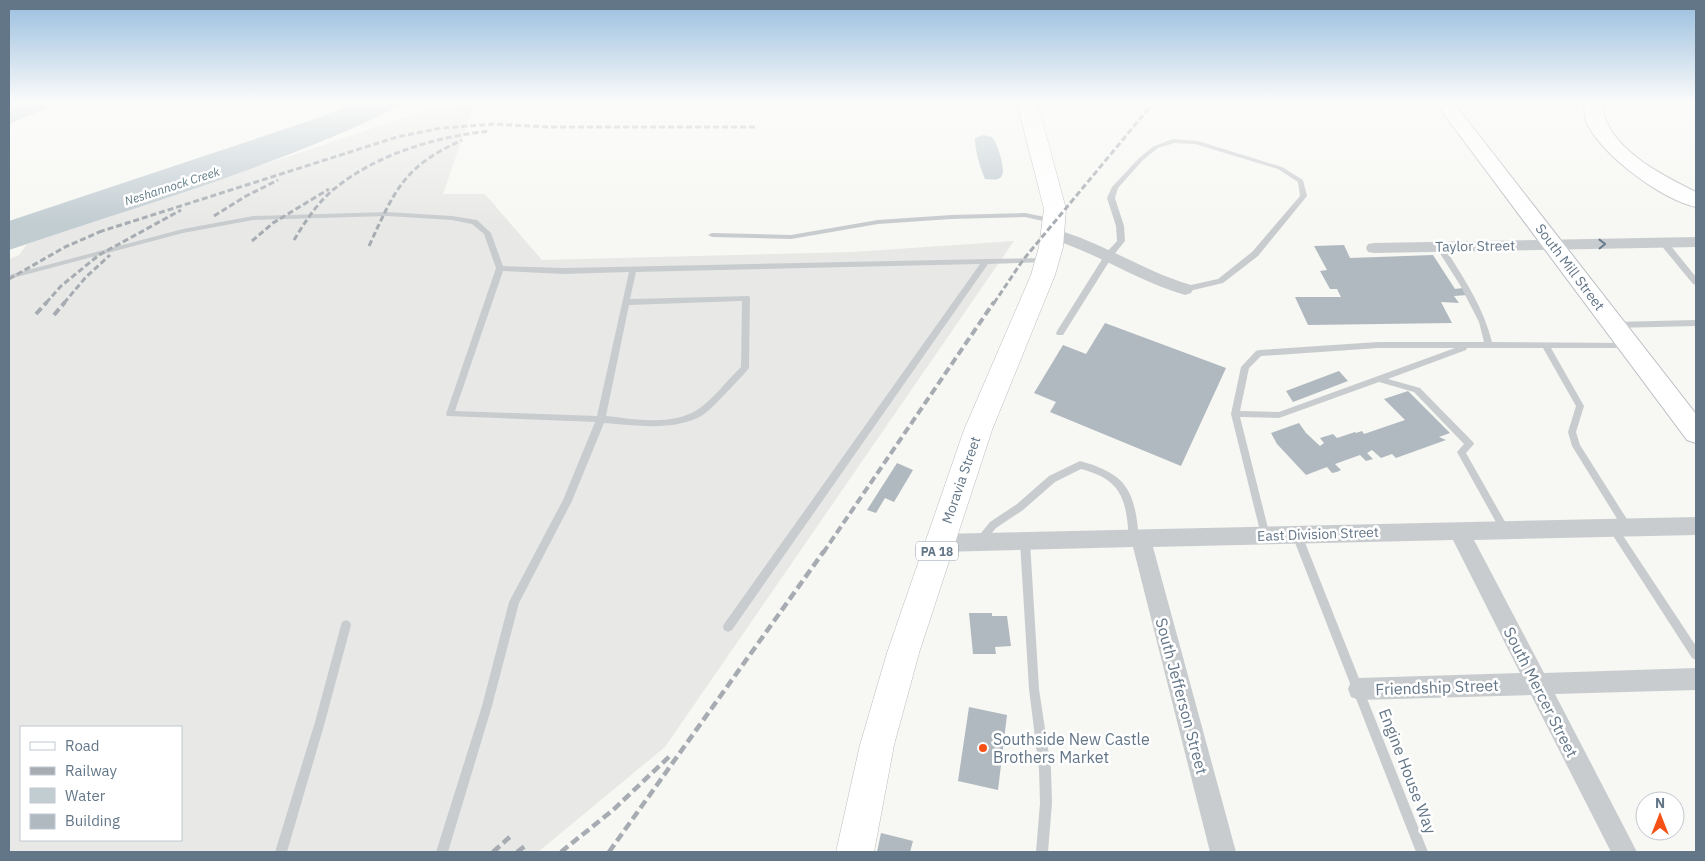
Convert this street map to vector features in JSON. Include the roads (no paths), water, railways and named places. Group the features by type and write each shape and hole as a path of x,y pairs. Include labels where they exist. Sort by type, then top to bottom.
{"main road":[{"name":"PA 18","path":"1038,142 1052,196 1052,239"},
{"name":"Moravia Street","path":"855,852 877,745 890,696 989,400 1052,239"}],"street":[{"name":"South Mill Street","path":"1475,142 1629,345 1693,425"},
{"path":"1611,142 1622,154 1654,178 1696,200"},
{"path":"1052,239 1080,241 1159,281 1185,289"},
{"name":"Taylor Street","path":"1374,248 1696,242"},
{"name":"East Division Street","path":"940,543 1696,526"},
{"name":"South Mercer Street","path":"1459,531 1624,852"},
{"name":"South Jefferson Street","path":"1138,539 1222,852"},
{"name":"Friendship Street","path":"1359,689 1696,679"}],"lane":[{"path":"1060,334 1109,255 1121,241 1120,226 1111,198 1115,187 1141,159 1156,148 1170,142"},
{"path":"1185,289 1220,281 1255,254 1304,196 1301,181 1280,168 1197,142"},
{"path":"9,277 183,231 253,218 387,214 452,218 474,222 487,233 500,268 450,414 601,419 661,424 700,413 745,368 746,298 627,302"},
{"path":"500,268 563,271 986,261 1052,239 1025,215 951,217 878,222 792,237 712,235"},
{"path":"1662,242 1696,282"},
{"path":"1440,247 1483,322 1489,346"},
{"path":"728,627 986,261"},
{"path":"442,852 487,706 514,602 567,500 601,419 633,269"},
{"path":"1614,325 1696,323"},
{"path":"1266,536 1235,414 1244,367 1258,353 1378,345 1629,345"},
{"path":"1235,414 1279,415 1470,346"},
{"path":"1546,346 1580,406 1572,432 1576,446 1620,527 1696,656"},
{"path":"1379,379 1417,390 1470,444 1461,452 1505,530"},
{"path":"979,543 993,525 1020,507 1052,479 1080,464 1106,474 1117,483 1127,497 1132,510 1138,539"},
{"name":"Engine House Way","path":"1297,535 1422,852"},
{"path":"1025,542 1034,689 1045,769 1046,803 1042,852"},
{"path":"281,852 320,722 346,625"}],"water":[{"name":"Neshannock Creek","path":"245,142 320,142 212,183 9,250 9,221"},
{"path":"976,142 995,142 999,150 1002,163 1003,174 1001,177 994,180 985,179 977,154"}],"railway":[{"path":"101,232 381,142"},
{"path":"294,240 322,200 334,189 369,166 407,149 431,142"},
{"path":"369,246 386,210 403,182 426,160 458,142"},
{"path":"994,303 1023,260 1121,142"},
{"path":"214,216 246,196 278,180"},
{"path":"252,241 273,223 329,189"},
{"path":"46,303 61,286 99,255 181,210"},
{"path":"9,279 65,247 101,232"},
{"path":"64,303 86,277 110,255"},
{"path":"36,314 47,302"},
{"path":"54,315 65,302"},
{"path":"823,553 994,302"},
{"path":"609,852 824,551"},
{"path":"561,852 613,810 672,754"},
{"path":"493,852 512,835"},
{"path":"517,852 525,846"}],"place":[{"name":"Southside New Castle Brothers Market","path":"983,748"}]}
